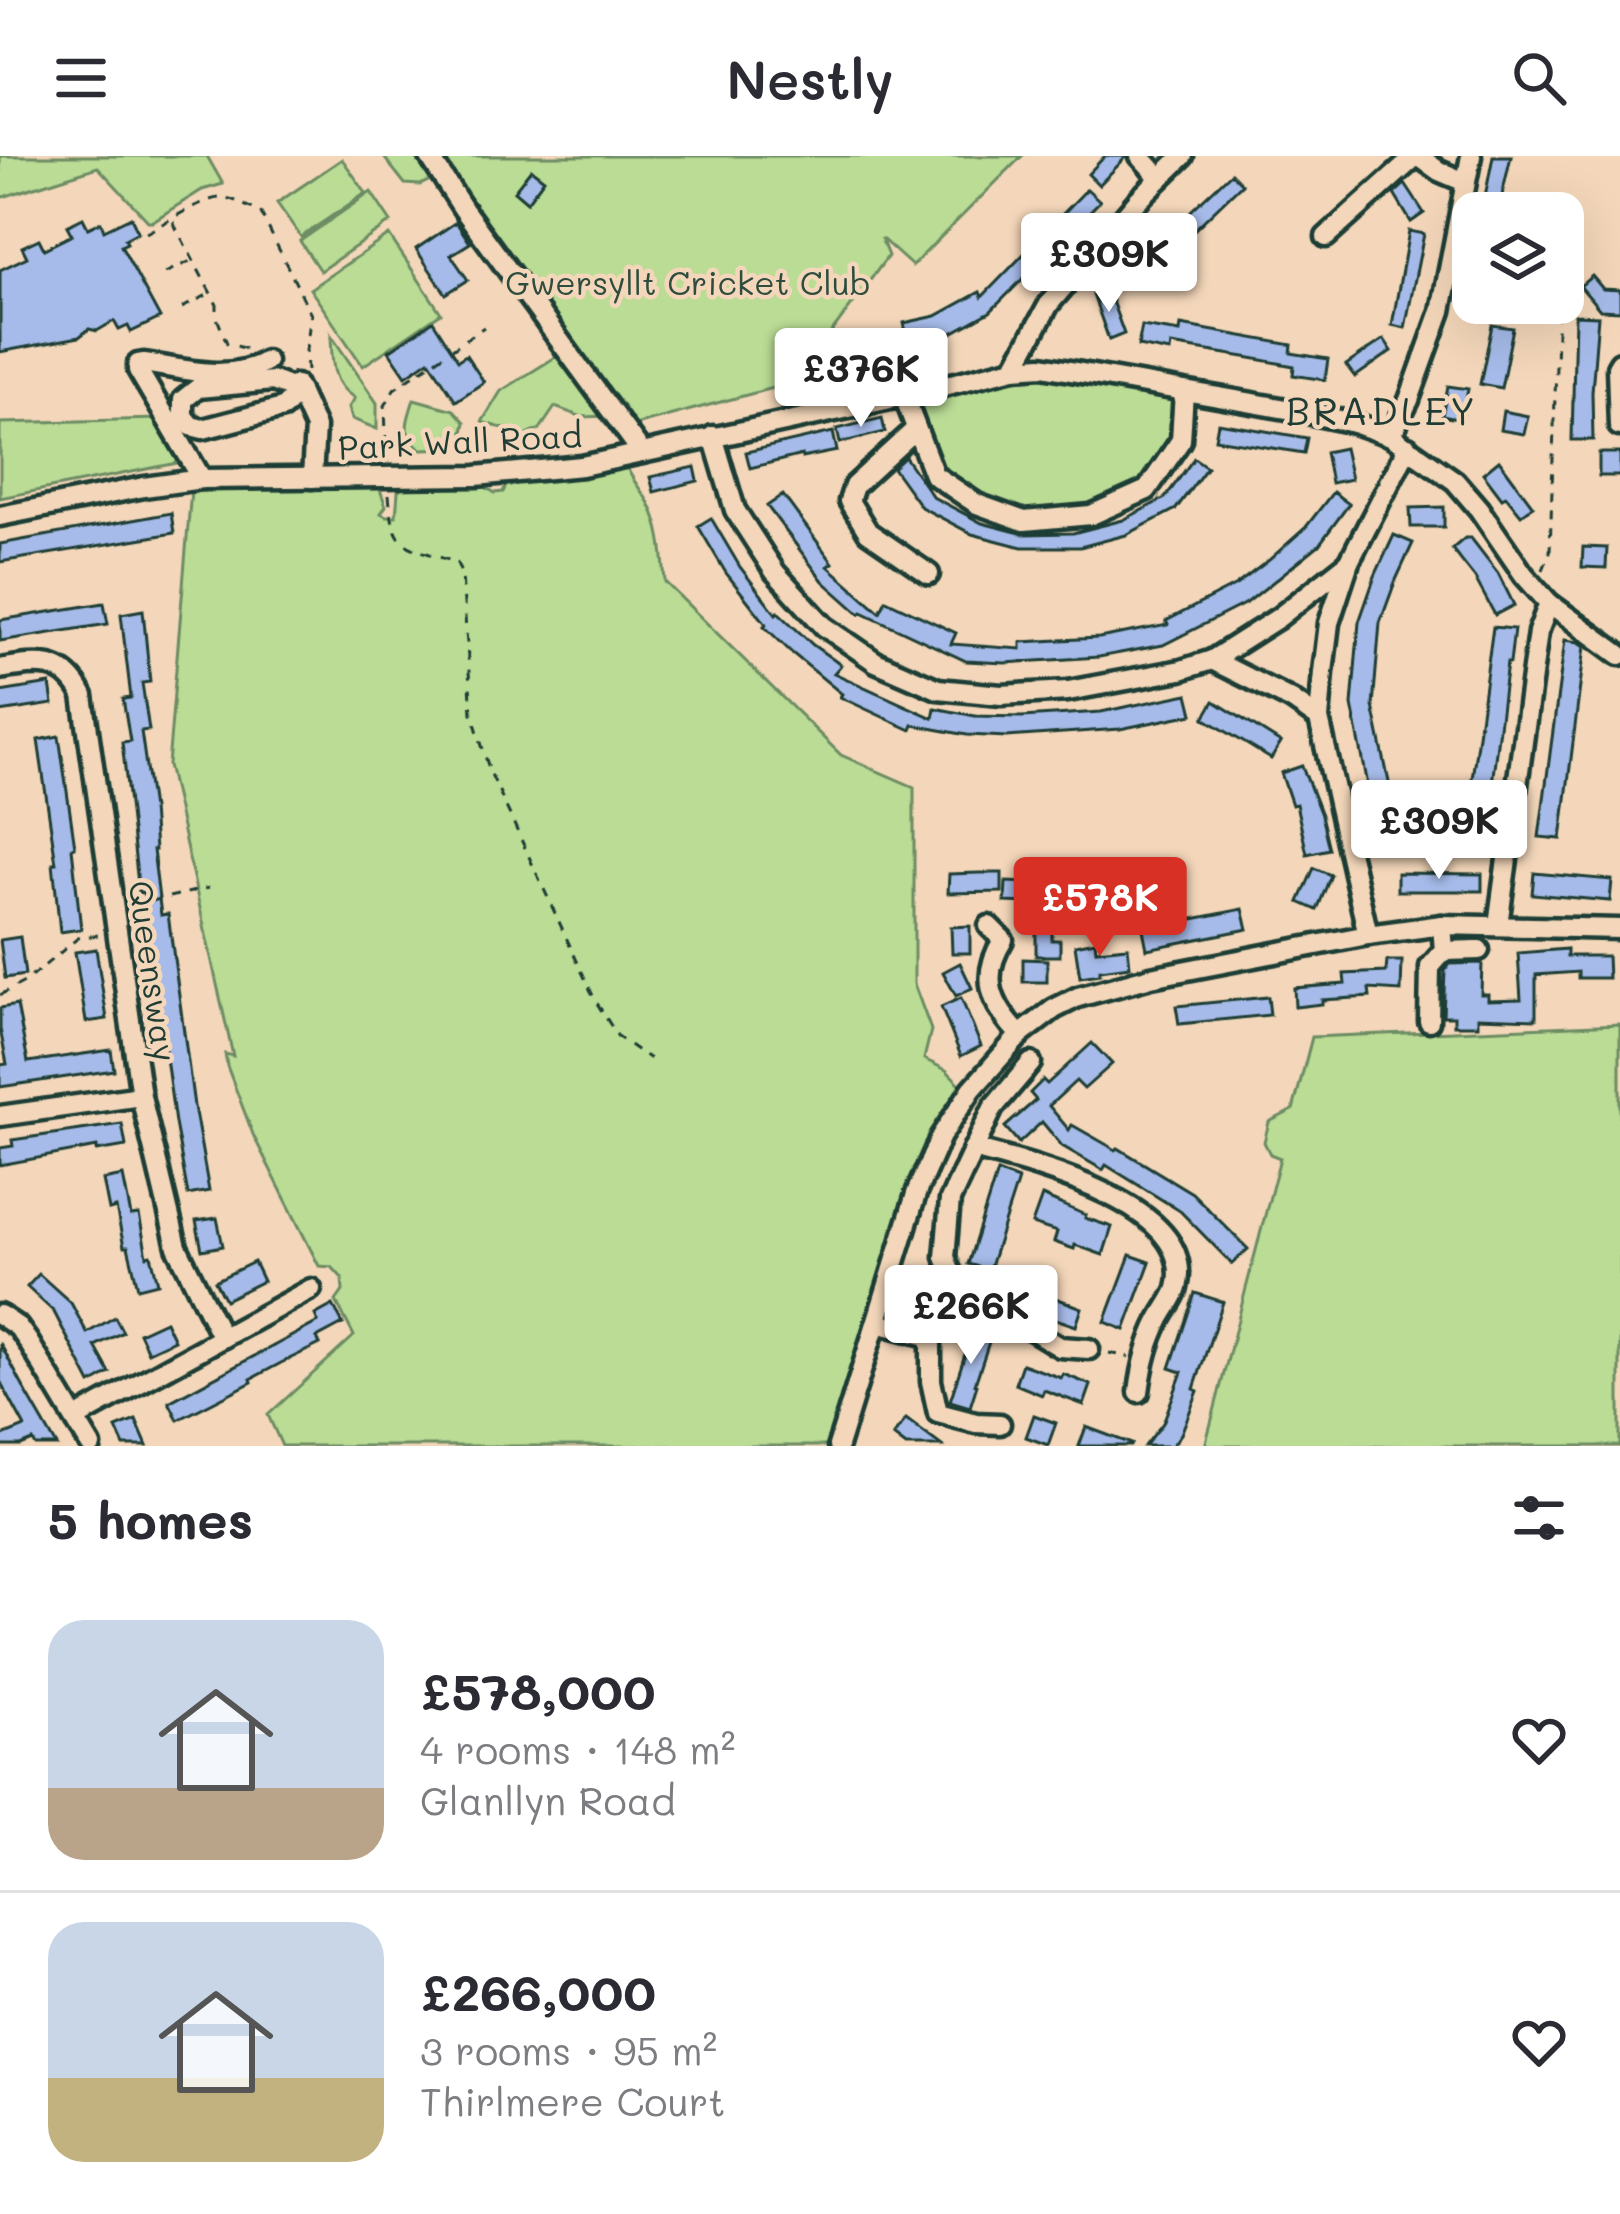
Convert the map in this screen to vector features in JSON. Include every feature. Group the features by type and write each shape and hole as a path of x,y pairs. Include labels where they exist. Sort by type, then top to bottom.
{"street":[{"path":"429,156 642,453"},
{"path":"1141,156 1160,178"},
{"path":"1014,368 1049,304 1138,200 1183,156"},
{"path":"1326,237 1418,156 1464,191"},
{"path":"1368,935 1319,719 1329,623 1400,441 1409,400 1442,311 1471,156"},
{"path":"202,479 138,364 212,374 255,367 264,357"},
{"path":"1619,420 1620,362"},
{"name":"Park Wall Road","path":"0,516 202,479 388,477 582,466 1014,368 1042,366 1317,415 1400,441 1455,481 1542,596 1620,655"},
{"path":"273,381 300,384 283,408 203,429 191,425 182,411 187,394 198,388 273,381"},
{"path":"300,384 315,427 312,478"},
{"path":"904,396 934,475 976,504 1024,521 1090,515 1148,490 1180,440 1184,392"},
{"path":"916,429 854,486 849,501 868,532 929,574"},
{"path":"712,436 735,510 775,572 824,626 876,662 938,688 1001,695 1068,691 1212,660 1278,618 1349,562"},
{"path":"1498,925 1542,596"},
{"path":"1212,660 1292,700 1319,719"},
{"name":"Queensway","path":"0,669 34,663 51,666 79,688 141,1096 177,1247 222,1339"},
{"path":"1429,1021 1430,967 1444,951 1442,926"},
{"path":"838,1446 917,1191 941,1136 972,1089 1020,1035 1054,1009 1106,988 1368,935 1442,926 1620,929"},
{"path":"1002,936 991,966 991,983 1000,1014 1020,1035"},
{"path":"1444,951 1479,950"},
{"path":"931,1337 954,1318 958,1291 945,1257 950,1200 994,1108 1031,1063"},
{"path":"0,1116 141,1096"},
{"path":"973,1149 1045,1168 1109,1197 1150,1218 1175,1247 1177,1287 1156,1326 1138,1392"},
{"path":"76,1418 311,1289"},
{"path":"956,1305 1026,1326 1060,1347 1089,1349"},
{"path":"0,1315 28,1341 91,1446"},
{"path":"877,1323 931,1337"},
{"path":"931,1337 931,1381 938,1413 1000,1424"}],"path":[{"path":"146,233 221,198 260,211 310,314 300,384"},
{"path":"172,220 217,305 227,343 264,357"},
{"path":"165,273 193,260"},
{"path":"295,282 305,277"},
{"path":"182,308 211,293"},
{"path":"1542,596 1550,552 1557,324"},
{"path":"484,327 394,388 385,406 392,530 405,545 457,563 472,712 490,772 595,1000 619,1037 650,1059"},
{"path":"114,910 208,888"},
{"path":"0,994 26,981 78,938 117,932"},
{"path":"1089,1349 1145,1361"}],"green space":[{"path":"0,156 207,156 223,184 202,190 148,221 98,167 0,198"},
{"path":"383,156 423,156 437,177 420,185 405,184"},
{"name":"Gwersyllt Cricket Club","path":"440,156 1022,156 912,266 881,238 888,256 795,382 635,425"},
{"path":"342,159 366,193 301,237 277,203"},
{"path":"371,192 391,222 320,271 300,241"},
{"path":"389,235 441,313 363,366 310,289"},
{"path":"331,335 377,403 377,429 352,419 349,407 355,398 337,379"},
{"path":"562,353 607,416 582,417 555,407 540,429 525,436 482,422 501,391"},
{"path":"1014,368 1184,392 1181,440 1147,490 1091,515 1024,521 934,475 904,396"},
{"path":"414,399 454,410 465,422 460,439 445,448 421,449 414,443 407,427"},
{"path":"158,419 183,462 0,498 0,423"},
{"path":"625,462 654,514 665,582 841,755 914,787 914,984 931,1030 924,1059 946,1070 962,1086 908,1185 825,1446 282,1446 268,1415 354,1336 336,1301 343,1291 342,1278 332,1267 319,1266 254,1137 227,1066 225,1054 233,1056 168,765 191,490 379,487 386,506 381,513 396,516 398,492 404,486 485,480 495,493 503,492 510,478"},
{"path":"1620,1024 1620,1446 1205,1446 1280,1158 1270,1154 1264,1142 1269,1122 1293,1110 1312,1037"}],"building":[{"path":"1105,156 1127,156 1099,185 1088,174"},
{"path":"1493,156 1511,156 1503,192 1486,192"},
{"path":"531,169 544,179 527,202 514,191"},
{"path":"1231,173 1242,184 1170,253 1159,241"},
{"path":"1405,184 1424,213 1411,222 1394,194"},
{"path":"1087,189 1100,201 990,312 943,338 863,360 859,343 906,332 904,323 936,316 980,292 982,297"},
{"path":"131,217 138,232 121,246 160,318 131,332 128,326 119,330 114,321 79,337 0,352 0,270 27,257 22,247 39,239 44,249 72,235 67,226 83,218 88,228 101,222 104,230"},
{"path":"456,222 470,243 451,255 468,280 446,294 416,249"},
{"path":"1409,231 1424,234 1405,328 1392,325"},
{"path":"1141,245 1152,255 1126,283 1115,273"},
{"path":"1592,276 1603,289 1620,290 1620,311 1600,310 1584,291 1584,283"},
{"path":"1108,290 1124,334 1109,340 1093,295"},
{"path":"1584,315 1598,316 1593,440 1572,440 1575,324 1584,324"},
{"path":"433,321 458,360 466,355 484,382 456,401 429,360 406,376 389,351"},
{"path":"1181,325 1292,345 1291,353 1328,359 1325,380 1293,375 1294,366 1251,358 1171,345 1170,352 1138,346 1142,326 1180,332"},
{"path":"1492,325 1513,328 1501,388 1480,384"},
{"path":"1384,339 1392,351 1355,377 1346,365"},
{"path":"1448,386 1468,389 1462,420 1442,416"},
{"path":"1503,411 1528,416 1524,434 1500,430"},
{"path":"882,418 885,432 840,443 837,429"},
{"path":"1218,423 1307,438 1304,453 1215,439"},
{"path":"833,432 837,451 750,468 746,452"},
{"path":"1344,448 1351,479 1331,483 1325,452"},
{"path":"1599,453 1620,453 1620,476 1599,476"},
{"path":"905,457 933,497 982,523 1024,534 1073,533 1123,520 1165,498 1194,458 1207,467 1176,509 1126,535 1080,547 1022,547 972,534 921,507 893,468"},
{"path":"1499,460 1533,506 1521,515 1483,473"},
{"path":"695,467 698,481 654,492 650,477"},
{"path":"1333,492 1349,504 1319,545 1248,602 1163,645 1099,657 1005,663 966,661 860,614 823,581 767,506 783,495 833,563 828,566 880,612 886,600 956,633 951,644 1021,649 1021,642 1099,638 1168,625 1166,621 1236,585 1269,560 1306,527"},
{"path":"1444,507 1444,527 1411,527 1410,508"},
{"path":"171,513 174,533 0,562 0,544"},
{"path":"711,518 776,614 841,665 834,673 933,718 935,708 975,716 1101,712 1188,694 1193,714 1120,729 1007,737 913,725 911,730 840,697 764,626 698,526"},
{"path":"1394,535 1413,543 1380,623 1373,706 1399,830 1378,835 1352,705 1359,622"},
{"path":"1471,538 1498,573 1514,605 1495,615 1452,549"},
{"path":"1583,547 1607,548 1606,568 1582,567"},
{"path":"104,603 108,624 0,641 0,620"},
{"path":"143,610 150,682 142,683 149,730 141,731 153,850 161,915 168,914 209,1191 188,1195 143,892 139,893 122,742 130,741 123,699 131,698 121,614"},
{"path":"1493,627 1514,629 1486,832 1465,829"},
{"path":"1565,640 1585,646 1561,839 1539,837"},
{"path":"50,684 53,704 0,712 0,692"},
{"path":"1214,701 1281,743 1271,759 1204,718"},
{"path":"59,736 81,929 60,932 56,863 38,740"},
{"path":"1302,766 1329,849 1307,854 1296,804 1292,805 1281,773"},
{"path":"1314,868 1331,875 1317,910 1299,902"},
{"path":"1002,873 1002,892 948,893 949,874"},
{"path":"1397,873 1482,874 1482,891 1397,891"},
{"path":"1534,873 1612,880 1610,901 1532,894"},
{"path":"1006,882 1029,883 1028,903 1005,902"},
{"path":"1243,909 1248,929 1147,949 1143,929"},
{"path":"1036,921 1052,921 1052,940 1060,940 1060,956 1036,956"},
{"path":"970,926 970,953 952,953 951,927"},
{"path":"20,937 25,975 5,978 0,940"},
{"path":"1095,941 1096,950 1128,947 1130,966 1080,977 1075,945"},
{"path":"96,949 107,1019 86,1022 75,952"},
{"path":"1567,949 1567,956 1607,956 1608,978 1578,978 1578,972 1536,975 1536,1019 1478,1017 1478,1025 1454,1025 1454,1016 1443,1016 1445,971 1450,964 1482,963 1481,994 1488,994 1488,1000 1521,999 1518,953"},
{"path":"1023,959 1047,960 1047,982 1023,982"},
{"path":"1387,961 1402,961 1401,991 1369,989 1370,997 1295,1007 1294,988 1345,984 1344,974 1386,972"},
{"path":"960,963 972,988 956,996 943,972"},
{"path":"1268,997 1270,1015 1179,1024 1176,1006"},
{"path":"961,998 981,1046 961,1056 941,1007"},
{"path":"17,1005 28,1062 111,1050 114,1070 0,1087 0,1065 7,1064 0,1008"},
{"path":"1092,1043 1112,1064 1084,1089 1076,1081 1049,1106 1069,1130 1072,1125 1118,1148 1192,1193 1248,1249 1232,1264 1180,1211 1106,1165 1103,1170 1062,1146 1042,1122 1019,1143 1005,1127 1036,1100 1030,1093 1043,1080 1047,1084"},
{"path":"122,1124 126,1146 0,1165 0,1148 13,1146 12,1140"},
{"path":"997,1172 1018,1180 989,1270 968,1264"},
{"path":"123,1176 131,1216 139,1215 158,1283 138,1288 116,1208 109,1210 103,1180"},
{"path":"1042,1196 1112,1227 1103,1255 1054,1242 1057,1232 1032,1224"},
{"path":"217,1218 223,1246 202,1250 196,1221"},
{"path":"1130,1255 1150,1262 1125,1330 1105,1322"},
{"path":"254,1262 263,1281 225,1300 215,1281"},
{"path":"39,1274 71,1303 87,1333 115,1317 123,1332 95,1346 110,1373 91,1384 54,1312 27,1287"},
{"path":"1017,1276 1045,1285 1038,1304 1010,1295"},
{"path":"1195,1293 1223,1302 1194,1389 1198,1391 1172,1446 1145,1446 1163,1423 1182,1372 1170,1368"},
{"path":"1053,1297 1082,1308 1076,1326 1047,1316"},
{"path":"333,1305 343,1324 317,1338 320,1344 178,1420 169,1402 318,1322 315,1315"},
{"path":"165,1321 174,1340 148,1352 139,1333"},
{"path":"974,1326 992,1333 970,1407 950,1401"},
{"path":"0,1343 57,1446 36,1446 33,1441 0,1446 0,1437 25,1427 0,1381"},
{"path":"1022,1364 1091,1385 1084,1405 1015,1384"},
{"path":"1034,1415 1056,1423 1048,1445 1026,1437"},
{"path":"906,1419 942,1446 906,1446 893,1436"},
{"path":"136,1420 147,1446 124,1446 116,1428"},
{"path":"1086,1427 1132,1444 1079,1446"}],"district":[{"name":"BRADLEY","path":"1382,409"}]}
